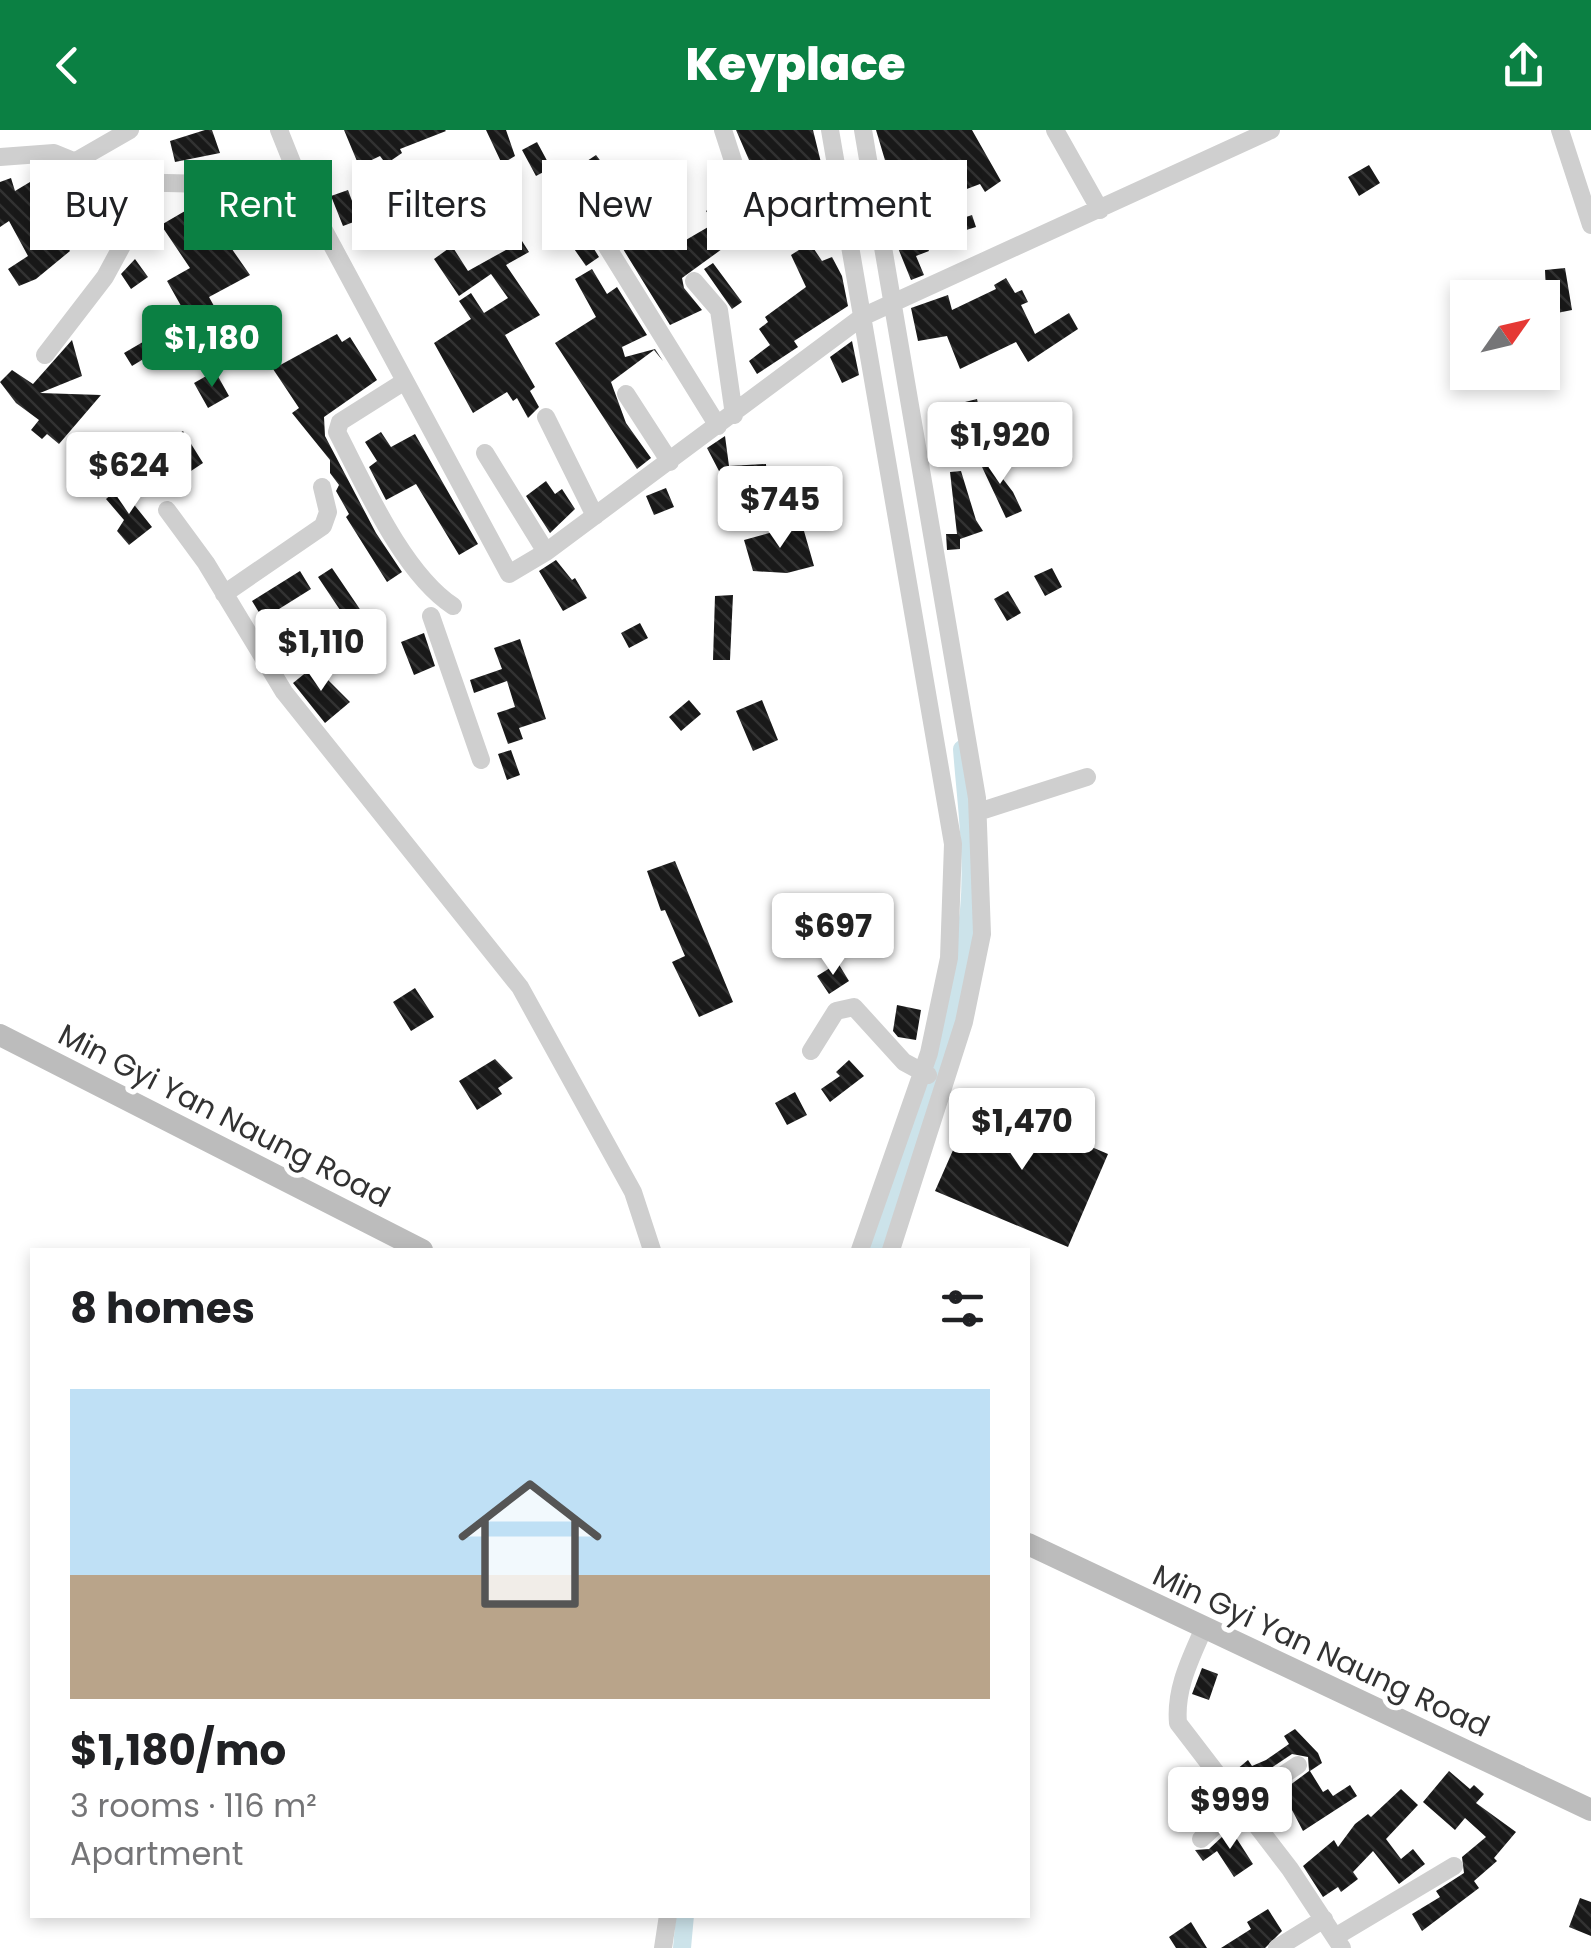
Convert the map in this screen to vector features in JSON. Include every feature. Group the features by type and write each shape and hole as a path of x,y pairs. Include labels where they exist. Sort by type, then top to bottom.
{"street":[{"path":"79,160 130,130"},
{"path":"279,130 291,160"},
{"path":"724,130 732,160"},
{"path":"830,130 953,844 948,958 932,1076 891,1248"},
{"path":"861,1248 932,1076 964,1022 982,934 978,812 863,130"},
{"path":"1055,130 1100,210"},
{"path":"332,242 509,574 546,552 670,462 862,317 1271,130"},
{"path":"1560,130 1591,225"},
{"path":"0,157 37,152 68,160"},
{"path":"44,355 105,277 120,250"},
{"path":"612,250 726,420"},
{"path":"694,282 720,310 726,420"},
{"path":"405,380 340,422 337,432 412,564 435,594 453,606"},
{"path":"626,394 670,462"},
{"path":"546,417 595,516"},
{"path":"485,453 546,552"},
{"path":"224,594 323,526 328,512 322,487"},
{"path":"167,510 284,692 520,986 633,1192 651,1248"},
{"path":"431,616 481,760"},
{"path":"978,812 1087,777"},
{"path":"810,1051 836,1011 854,1007 904,1062 932,1076"},
{"name":"Min Gyi Yan Naung Road","path":"0,1035 418,1248"},
{"name":"Min Gyi Yan Naung Road","path":"1030,1545 1591,1810"},
{"path":"1203,1630 1184,1673 1176,1705 1178,1723 1339,1942 1454,1866"},
{"path":"1201,1839 1240,1804 1298,1765"},
{"path":"664,1948 668,1918"},
{"path":"1278,1948 1324,1919"}],"building":[{"path":"212,130 220,153 175,162 170,141"},
{"path":"344,130 446,131 400,149 402,153 392,160 380,156 356,160"},
{"path":"486,130 506,130 515,156 500,160"},
{"path":"736,130 813,130 820,160 749,160"},
{"path":"876,130 972,130 1001,181 985,192 980,184 967,189 967,160 885,160"},
{"path":"537,142 547,160 542,160 542,173 536,176 522,150"},
{"path":"1369,165 1380,183 1359,196 1348,177"},
{"path":"11,178 15,191 30,182 30,250 70,251 36,279 19,286 8,269 28,256 9,221 0,227 0,182"},
{"path":"348,190 352,223 343,226 332,196"},
{"path":"184,212 184,250 233,250 250,275 209,297 214,306 189,320 167,281 190,268 164,229 164,223"},
{"path":"972,215 976,227 967,230 967,217"},
{"path":"707,228 707,250 721,250 682,278 684,288 702,310 670,325 624,250 687,250 687,239"},
{"path":"522,241 529,252 506,265 540,315 505,335 535,387 530,391 539,407 528,418 517,398 513,401 507,392 473,413 434,343 471,319 459,301 471,293 484,313 508,298 491,274 459,296 434,259 446,250 455,250 468,271 506,250 522,250"},
{"path":"575,250 595,250 599,257 586,266"},
{"path":"799,250 815,250 822,261 832,257 842,276 848,306 794,341 798,347 757,374 749,361 770,345 759,329 768,322 765,317 806,287 791,255"},
{"path":"899,250 929,250 916,256 924,275 911,280"},
{"path":"135,259 148,277 131,289 121,274"},
{"path":"713,263 742,302 732,309 704,269"},
{"path":"1565,268 1572,310 1560,312 1560,280 1545,280 1545,270"},
{"path":"592,269 607,294 617,287 647,335 622,347 625,357 655,349 663,361 654,350 611,382 626,423 651,458 637,469 555,343 596,317 575,279"},
{"path":"1006,278 1015,293 1022,290 1028,302 1021,305 1035,334 1069,313 1078,329 1028,362 1016,342 960,369 947,336 918,341 911,308 948,295 952,310 996,289 994,285"},
{"path":"337,334 342,342 350,337 377,380 324,417 325,436 376,533 402,572 387,582 346,517 349,514 336,491 339,485 330,473 330,460 292,413 299,408 273,369"},
{"path":"148,339 155,352 132,366 124,353"},
{"path":"72,340 82,376 40,393 101,395 59,444 47,434 42,439 31,430 39,420 16,403 0,382 12,370 33,384"},
{"path":"852,341 859,375 842,383 830,357"},
{"path":"215,371 229,396 208,408 194,383"},
{"path":"977,399 981,417 962,422 957,404"},
{"path":"183,431 203,463 173,483 164,469 150,477 139,459"},
{"path":"381,432 391,447 415,434 478,544 459,555 416,484 386,500 369,467 377,461 365,442"},
{"path":"725,436 729,466 766,464 768,492 748,493 750,515 738,519 732,494 723,495 719,471 707,448"},
{"path":"980,449 1013,492 1022,511 1006,518 975,452"},
{"path":"961,471 983,531 960,539 960,549 947,550 946,534 957,534 950,472"},
{"path":"546,481 555,494 562,489 575,509 550,533 526,496"},
{"path":"120,487 152,527 129,545 117,531 124,520 106,499"},
{"path":"666,488 674,507 654,515 646,496"},
{"path":"802,524 814,566 787,573 753,571 744,540"},
{"path":"556,560 572,580 575,578 587,598 563,611 539,571"},
{"path":"332,568 372,627 358,637 318,577"},
{"path":"1052,568 1062,587 1045,596 1034,576"},
{"path":"300,571 311,589 263,619 252,601"},
{"path":"1008,591 1021,613 1007,621 994,599"},
{"path":"733,595 730,660 713,660 715,596"},
{"path":"640,623 648,638 629,648 621,633"},
{"path":"424,633 435,666 414,675 401,642"},
{"path":"520,639 546,719 519,728 523,739 508,744 497,713 515,707 507,681 474,693 470,680 502,669 494,648"},
{"path":"314,666 350,702 325,723 293,683"},
{"path":"689,700 701,714 681,731 669,717"},
{"path":"762,700 778,740 753,751 736,711"},
{"path":"511,750 520,775 507,780 498,754"},
{"path":"675,861 733,1002 699,1017 672,962 685,956 665,910 661,911 647,871"},
{"path":"838,963 849,981 829,994 817,976"},
{"path":"415,988 434,1017 411,1031 393,1002"},
{"path":"897,1005 921,1010 916,1040 898,1037 893,1031"},
{"path":"495,1059 513,1078 498,1088 502,1094 477,1110 459,1081"},
{"path":"849,1060 864,1076 830,1102 821,1089 840,1076 836,1072"},
{"path":"795,1092 807,1115 787,1125 775,1103"},
{"path":"976,1098 1108,1154 1068,1247 935,1191"},
{"path":"1202,1668 1218,1674 1209,1700 1192,1694"},
{"path":"1295,1729 1318,1753 1322,1763 1310,1771 1323,1792 1328,1789 1333,1796 1350,1785 1357,1796 1303,1831 1282,1791 1309,1771 1308,1757 1292,1754 1246,1785 1236,1770 1248,1760 1252,1766 1266,1760 1289,1744 1284,1736"},
{"path":"1449,1771 1470,1789 1474,1785 1484,1794 1476,1803 1516,1832 1494,1858 1497,1861 1474,1881 1479,1888 1422,1931 1412,1914 1440,1897 1436,1891 1464,1873 1462,1857 1486,1837 1465,1818 1455,1830 1423,1802"},
{"path":"1401,1789 1418,1805 1386,1839 1401,1859 1413,1849 1425,1864 1399,1884 1373,1851 1353,1872 1358,1879 1341,1892 1338,1887 1323,1897 1303,1866 1334,1840 1338,1847 1355,1824 1368,1814 1371,1817"},
{"path":"1238,1822 1244,1830 1235,1836 1253,1864 1234,1877 1217,1851 1203,1861 1195,1850 1209,1849"},
{"path":"1580,1898 1591,1902 1591,1936 1569,1927"},
{"path":"1268,1909 1282,1931 1265,1948 1221,1948 1251,1929 1247,1922"},
{"path":"1191,1922 1207,1948 1176,1948 1169,1937"}],"waterway":[{"path":"878,1248 932,1083 963,954 971,870 962,749"},
{"path":"682,1948 685,1918"}]}
